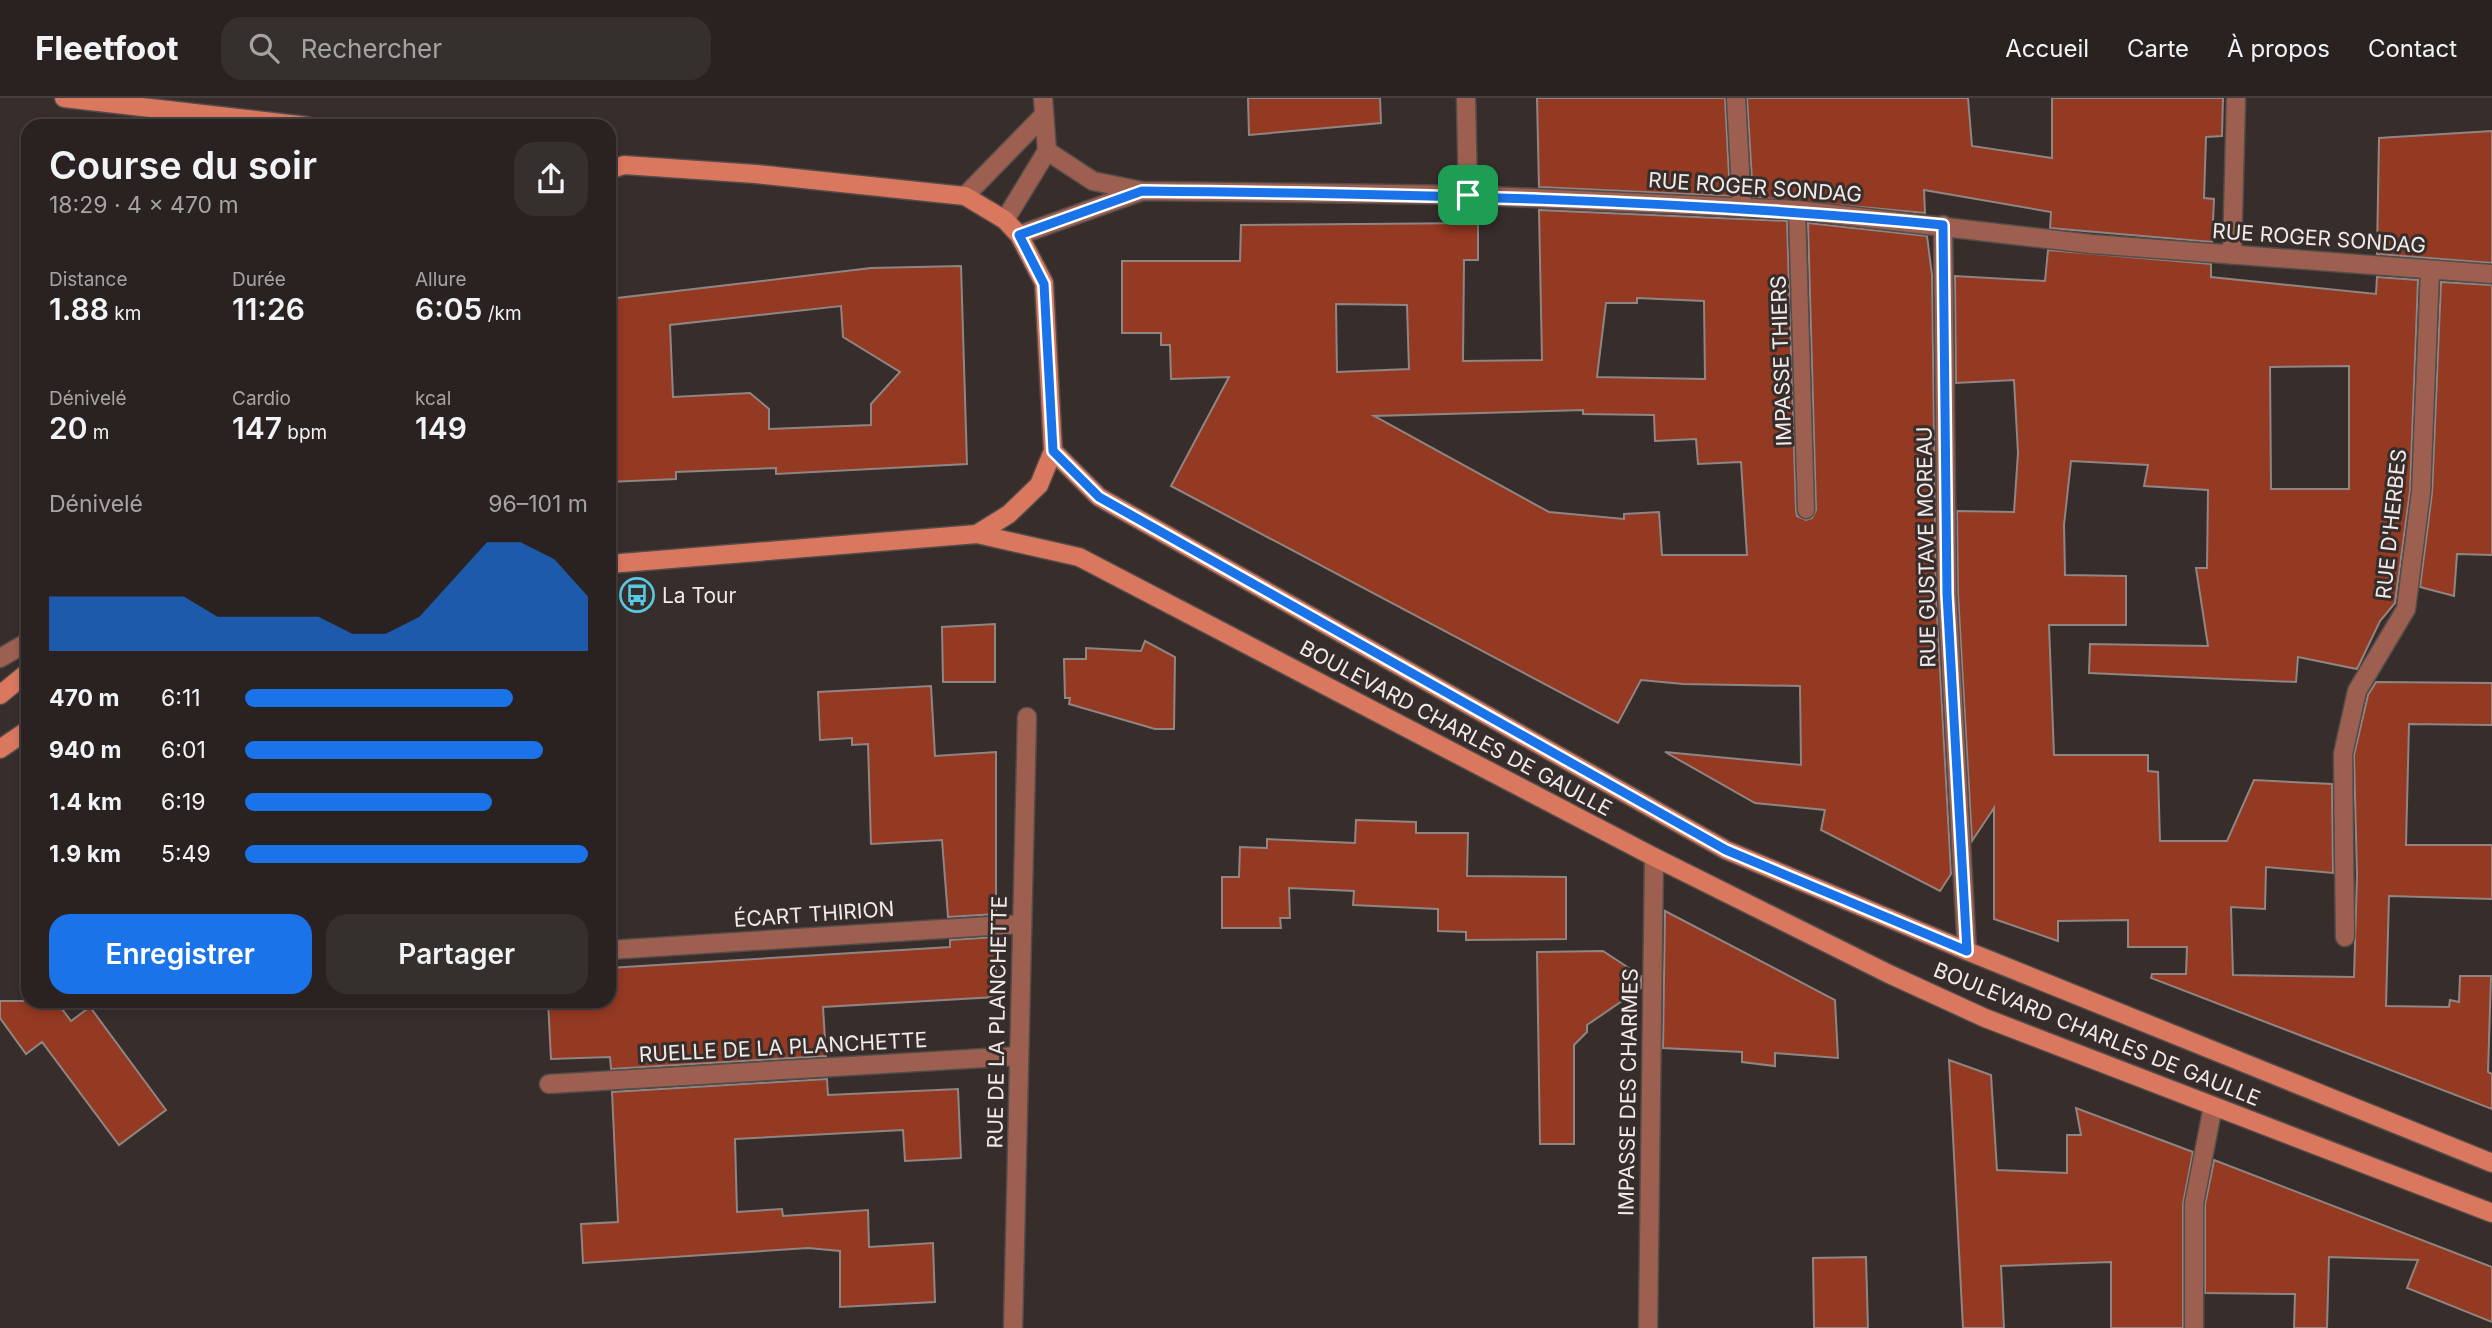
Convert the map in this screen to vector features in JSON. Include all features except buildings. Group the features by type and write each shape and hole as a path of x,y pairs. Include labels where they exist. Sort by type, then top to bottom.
{"main road":[{"path":"64,98 228,119"},
{"path":"616,165 755,174 965,196 1005,220 1019,235 1044,284 1053,451 1039,485 1010,514 977,534 616,563"},
{"name":"BOULEVARD CHARLES DE GAULLE","path":"1053,451 1099,497 1726,850 1967,951 2492,1163"},
{"name":"BOULEVARD CHARLES DE GAULLE","path":"977,534 1079,556 1654,857 1984,1018 2492,1213"},
{"path":"0,695 21,678"},
{"path":"0,749 21,735"}],"street":[{"path":"1466,98 1468,195"},
{"path":"1735,98 1742,206"},
{"path":"2232,254 2236,98"},
{"path":"1005,220 1047,151 1043,107"},
{"path":"965,196 1043,107"},
{"path":"1047,151 1093,181 1142,191"},
{"name":"RUE ROGER SONDAG","path":"1019,235 1142,191 1468,195 1742,206 1943,225 2091,244 2492,274"},
{"name":"RUE GUSTAVE MOREAU","path":"1943,225 1947,594 1967,951"},
{"name":"RUE D'HERBES","path":"2345,937 2343,754 2357,691 2406,609 2421,492 2430,270"},
{"path":"0,658 21,646"},
{"name":"RUE DE LA PLANCHETTE","path":"1013,1328 1027,717"},
{"name":"IMPASSE DES CHARMES","path":"1648,1328 1654,857"},
{"name":"ÉCART THIRION","path":"616,950 1022,924"},
{"name":"RUELLE DE LA PLANCHETTE","path":"549,1084 1019,1056"},
{"path":"2194,1328 2194,1204 2213,1106"}],"lane":[{"name":"IMPASSE THIERS","path":"1797,211 1806,510"}],"place":[{"name":"La Tour","path":"637,595"}],"route":[{"path":"1142,191 1468,195 1742,206 1943,225 1947,594 1967,951 1726,850 1099,497 1053,451 1044,284 1019,235 1142,191"}]}
